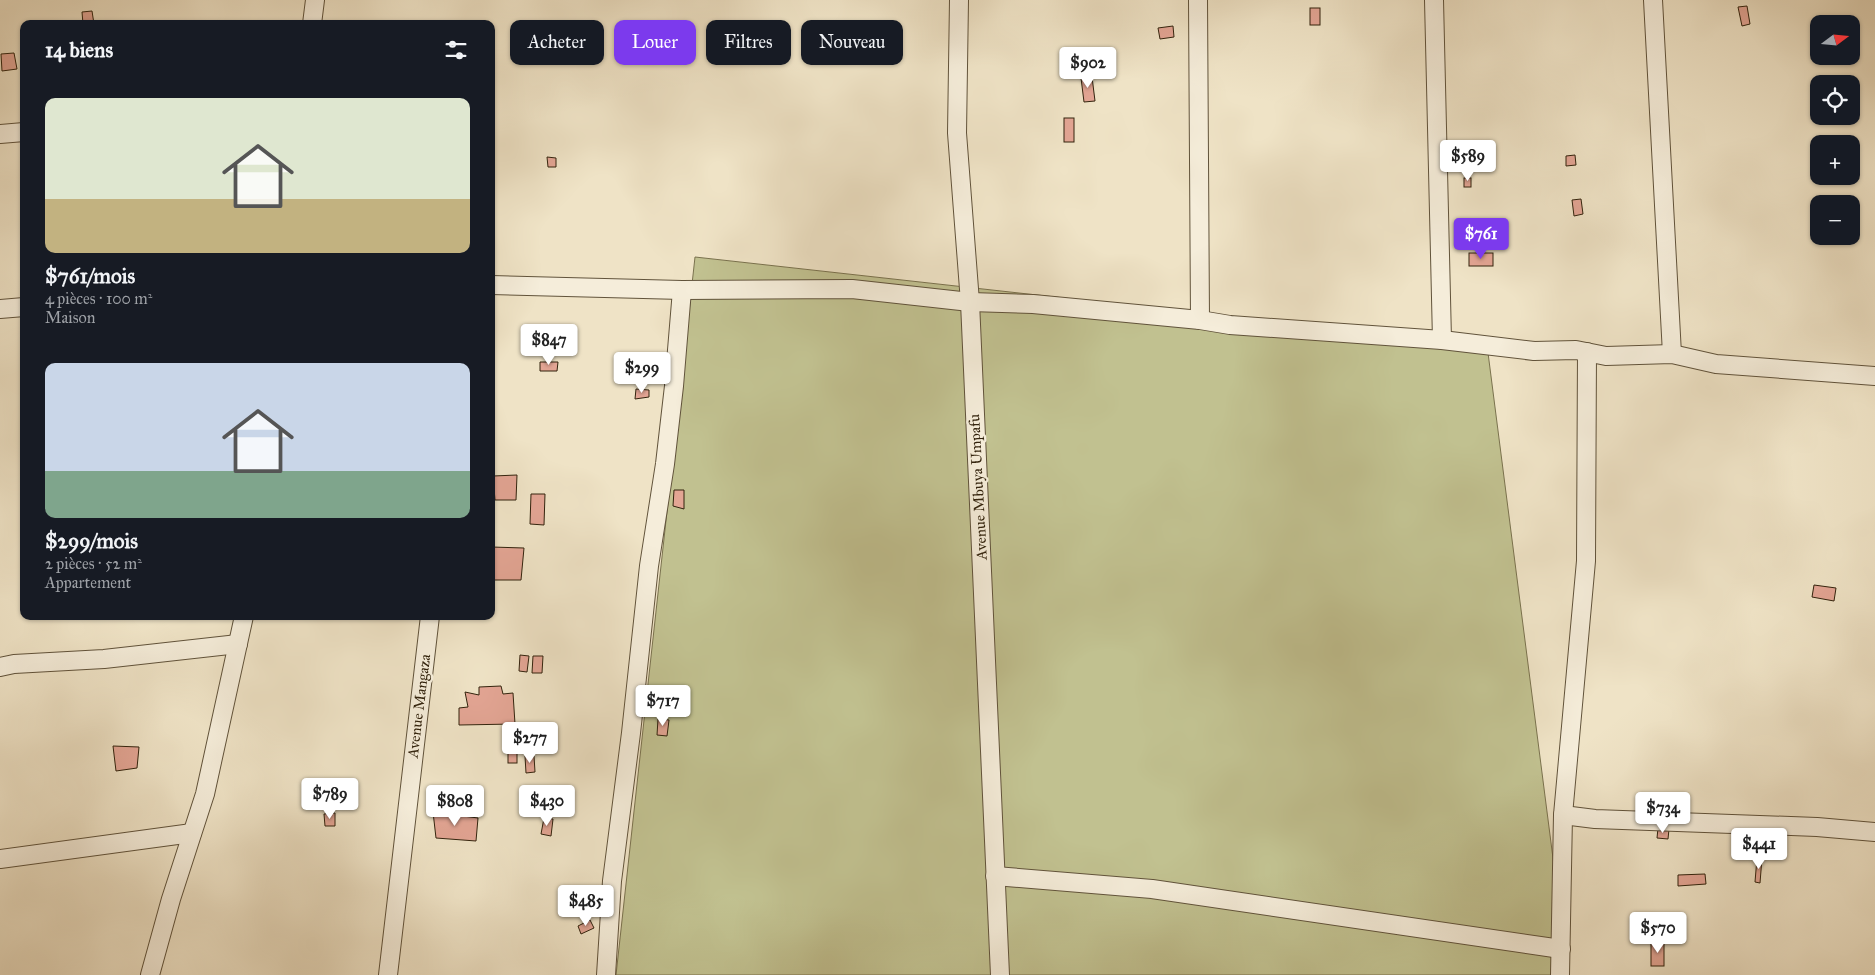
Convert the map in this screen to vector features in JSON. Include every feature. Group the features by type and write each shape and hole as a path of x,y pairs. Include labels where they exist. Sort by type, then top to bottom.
{"street":[{"path":"312,20 315,0"},
{"name":"Avenue Mbuya Umpafu","path":"959,0 958,134 970,302 1000,975"},
{"path":"1198,0 1200,320"},
{"path":"1434,0 1442,340"},
{"path":"1653,0 1672,354"},
{"path":"0,134 20,132"},
{"path":"495,285 682,290 852,290 970,302 1033,304 1200,320 1230,326 1442,340 1534,351 1576,350 1606,356 1672,354 1716,364 1875,376"},
{"path":"606,975 612,881 631,733 649,566 665,464 682,290"},
{"path":"0,309 20,307"},
{"path":"1560,975 1563,815 1586,561 1587,352"},
{"path":"150,975 171,899 205,794 243,620"},
{"name":"Avenue Mangaza","path":"388,975 430,620"},
{"path":"0,667 14,664 104,659 238,644"},
{"path":"1563,815 1595,819 1817,827 1875,832"},
{"path":"0,858 192,833"},
{"path":"995,876 1152,890 1561,949"}],"green space":[{"path":"695,257 1487,345 1568,975 616,975"}],"building":[{"path":"1747,6 1750,24 1742,26 1738,7"},
{"path":"1310,8 1320,8 1320,25 1310,25"},
{"path":"92,11 93,20 83,20 82,12"},
{"path":"1173,26 1174,37 1160,39 1158,28"},
{"path":"14,53 17,69 2,71 1,54"},
{"path":"1092,77 1095,101 1084,102 1081,78"},
{"path":"1064,118 1074,118 1074,142 1064,142"},
{"path":"1575,155 1576,165 1566,166 1566,156"},
{"path":"547,157 556,158 556,167 548,167"},
{"path":"1464,178 1471,178 1471,187 1464,187"},
{"path":"1581,199 1583,214 1574,216 1572,200"},
{"path":"1469,253 1493,253 1493,266 1469,266"},
{"path":"540,362 558,362 557,371 540,371"},
{"path":"636,389 649,390 649,397 635,399"},
{"path":"517,475 516,500 495,500 495,476"},
{"path":"674,490 684,490 684,509 673,506"},
{"path":"531,494 545,494 544,525 530,524"},
{"path":"495,547 524,548 521,580 495,580"},
{"path":"1814,585 1836,588 1834,601 1812,597"},
{"path":"520,655 529,656 527,672 519,671"},
{"path":"533,656 543,656 542,673 532,673"},
{"path":"501,686 503,694 513,693 515,724 459,725 459,708 468,707 465,692 479,695 479,687"},
{"path":"658,719 669,720 667,736 657,735"},
{"path":"113,746 139,747 137,768 116,771"},
{"path":"508,748 517,748 517,763 508,763"},
{"path":"525,756 534,756 535,772 526,773"},
{"path":"433,812 478,818 476,841 436,838"},
{"path":"335,813 335,826 325,826 324,814"},
{"path":"544,818 553,819 551,836 541,834"},
{"path":"1658,828 1669,829 1668,839 1657,838"},
{"path":"1757,858 1762,858 1760,883 1755,882"},
{"path":"1705,874 1706,884 1678,886 1678,875"},
{"path":"590,920 594,928 581,934 578,926"},
{"path":"1651,942 1664,942 1664,966 1651,966"}]}
